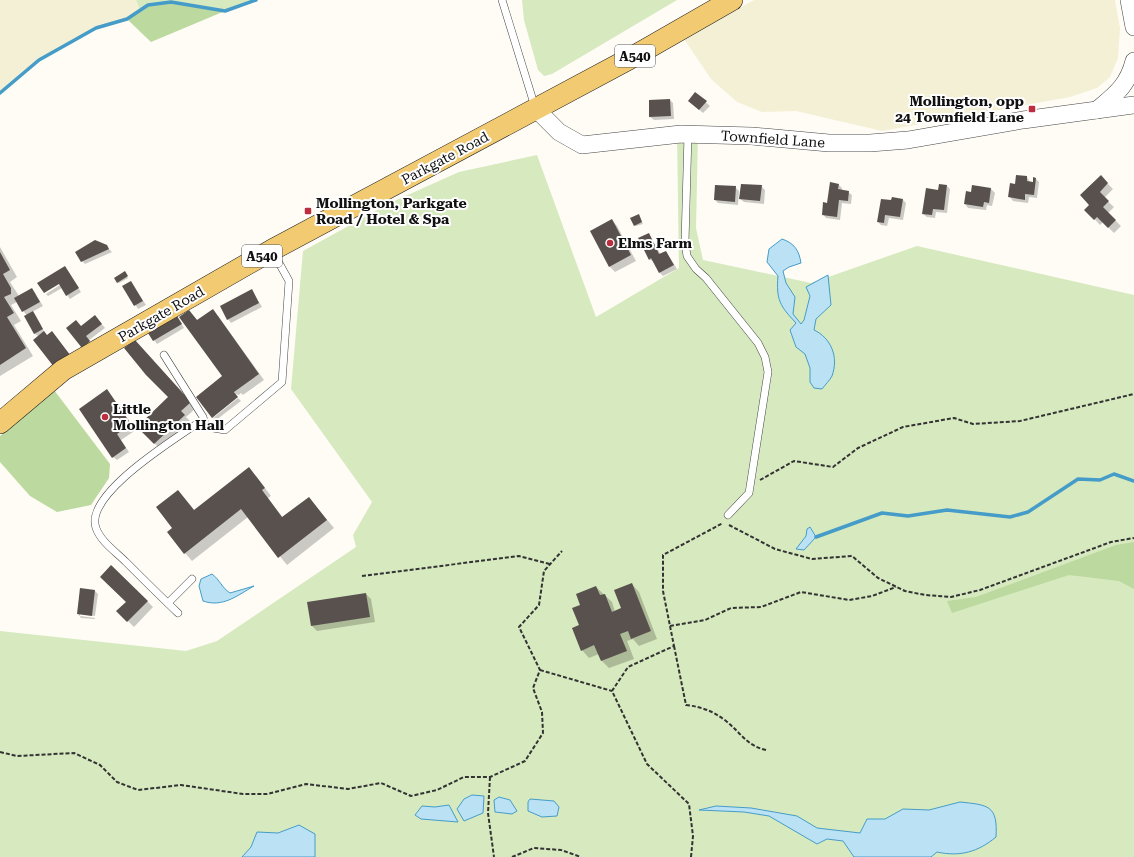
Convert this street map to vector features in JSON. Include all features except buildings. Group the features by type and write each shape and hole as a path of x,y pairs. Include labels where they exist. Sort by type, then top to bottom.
{"main road":[{"name":"Parkgate Road","path":"0,423 63,370 272,250 629,59 732,0"}],"street":[{"path":"1129,0 1134,27"},
{"path":"1097,110 1119,92 1130,76 1134,61"},
{"name":"Townfield Lane","path":"536,109 559,132 582,145 688,134 752,136 829,143 870,143 908,140 1023,120 1134,105"}],"lane":[{"name":"Townfield Lane","path":"502,0 536,109"},
{"path":"688,134 685,193 685,242 687,256 696,269 706,278 758,343 765,358 768,372 749,493 728,515"},
{"path":"178,613 105,542 96,528 95,514 101,503 114,487 149,456 195,425 225,430 282,382 289,281 272,250"},
{"path":"164,355 203,417 206,427"},
{"path":"168,603 192,579"}],"path":[{"path":"752,479 760,480 794,461 833,466 858,448 903,427 954,418 972,424 1020,421 1134,394"},
{"path":"766,750 758,748 744,740 727,722 704,707 686,705 663,591 663,555 725,522 774,548 812,559 852,556 878,578 905,591 925,595 951,597 980,590 1110,542 1134,538"},
{"path":"0,752 17,756 74,753 100,765 117,782 138,790 181,785 243,794 267,794 306,784 348,790 381,783 411,796 437,790 464,777 490,777 525,761 543,733 542,712 533,688 540,670 519,627 539,605 544,571 562,550"},
{"path":"362,576 519,556 550,564"},
{"path":"670,626 705,620 731,608 761,607 801,592 849,600 872,596 896,587"},
{"path":"612,691 628,667 674,646"},
{"path":"540,670 612,691 647,764 689,804 693,836 691,857"},
{"path":"490,777 488,813 494,857"},
{"path":"512,857 534,848 561,850 581,857"}],"shaded area":[{"path":"0,0 136,0 140,10 127,19 96,28 39,60 0,93"},
{"path":"754,0 1115,0 1120,28 1118,58 1110,77 1097,88 1070,97 882,131 796,111 762,112 737,102 711,79 684,39"}],"green space":[{"path":"136,0 256,0 228,11 213,11 171,6 150,7 140,10"},
{"path":"522,0 677,0 552,74 544,76 538,70 524,20"},
{"path":"171,2 225,11 151,42 127,19 148,5"},
{"path":"677,134 698,134 696,228 703,260 811,283 917,246 1134,295 1134,857 0,857 0,631 186,651 217,641 356,547 353,535 372,502 291,389 303,251 392,202 459,172 537,155 596,317 679,268"},
{"path":"54,390 110,464 109,478 91,505 57,512 30,496 0,462 0,436"},
{"path":"1134,542 1134,589 1119,581 1069,575 952,613 947,601 976,597 1116,545"}],"water":[{"path":"782,239 793,245 800,258 801,263 789,267 783,271 786,283 795,297 793,314 801,324 804,320 810,296 806,287 828,275 831,305 816,319 814,330 820,333 829,343 835,362 832,376 822,389 814,388 810,382 810,368 805,354 796,347 790,330 796,323 786,312 780,302 778,276 767,262 769,249"},
{"path":"810,527 816,537 804,550 796,549 806,536 807,529"},
{"path":"212,574 230,593 254,586 236,597 224,602 210,603 203,601 199,586 201,579"},
{"path":"472,795 484,796 483,813 464,821 457,809 464,799"},
{"path":"499,797 510,800 517,811 512,814 495,812 494,800"},
{"path":"530,799 554,801 559,807 557,816 542,817 528,811 528,802"},
{"path":"960,802 978,804 989,809 995,818 996,837 975,850 953,854 937,852 931,857 854,857 843,841 827,839 817,844 769,816 744,812 699,810 716,806 751,808 797,816 817,828 860,833 867,819 885,819 903,809 929,810"},
{"path":"449,805 458,822 421,819 415,815 422,806 435,807"},
{"path":"299,825 315,834 315,857 242,857 251,847 257,832 278,833"}],"waterway":[{"path":"0,93 39,60 96,28 127,19 148,5 171,2 225,11 256,0"},
{"path":"816,537 882,513 908,516 947,510 1010,517 1028,512 1078,479 1100,480 1114,474 1134,481"}],"place":[{"name":"Mollington, opp 24 Townfield Lane","path":"1032,109"},
{"name":"Mollington, Parkgate Road / Hotel & Spa","path":"308,211"},
{"name":"Elms Farm","path":"610,243"},
{"name":"Little Mollington Hall","path":"105,417"}]}
